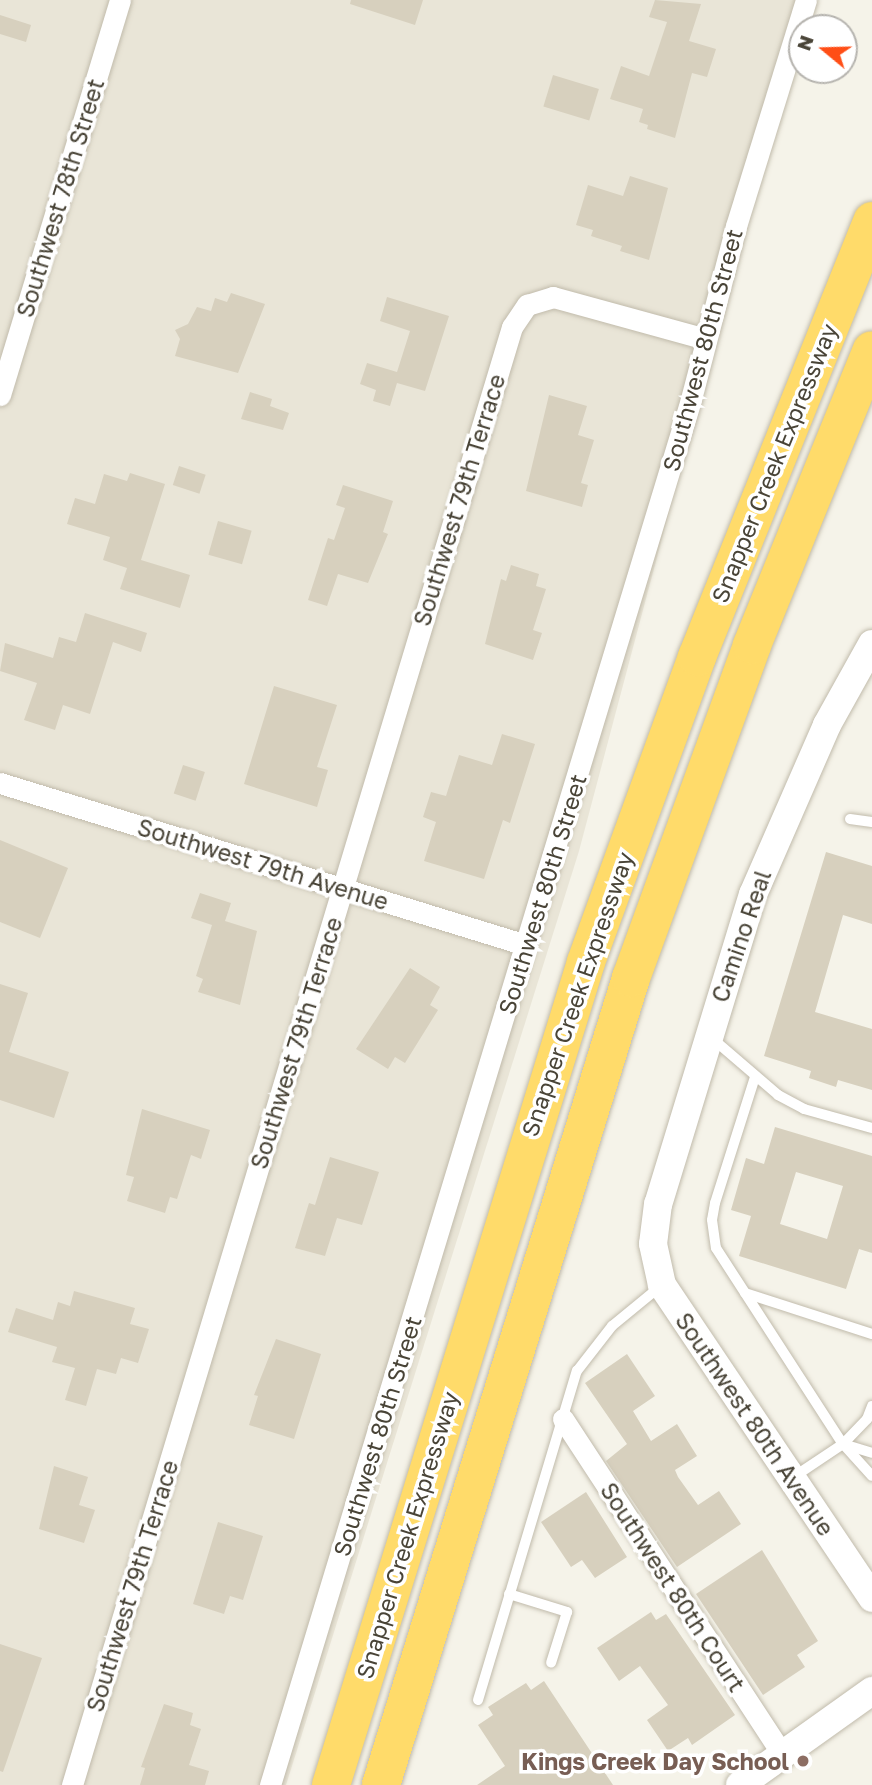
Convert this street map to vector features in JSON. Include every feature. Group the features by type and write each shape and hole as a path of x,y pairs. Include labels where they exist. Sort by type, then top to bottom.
{"highway":[{"name":"Snapper Creek Expressway","path":"331,1785 586,962 696,657 872,220"},
{"name":"Snapper Creek Expressway","path":"381,1785 631,978 752,645 872,349"}],"street":[{"name":"Southwest 78th Street","path":"0,395 8,342 120,0"},
{"name":"Southwest 80th Street","path":"270,1785 526,945 806,0"},
{"name":"Southwest 79th Terrace","path":"72,1785 509,336 527,305 546,297 567,298 706,339"},
{"name":"Camino Real","path":"653,1244 658,1204 708,1034 769,853 848,682 872,643"},
{"name":"Southwest 79th Avenue","path":"0,783 526,945"},
{"name":"Southwest 80th Avenue","path":"653,1244 662,1285 872,1598"},
{"name":"Southwest 80th Court","path":"563,1419 783,1755"},
{"path":"740,1785 872,1692"}],"lane":[{"path":"850,819 872,822"},
{"path":"708,1034 755,1077 804,1109 872,1128"},
{"path":"755,1077 712,1220 716,1248 843,1444 872,1476"},
{"path":"478,1700 577,1371 592,1348 662,1285"},
{"path":"745,1293 872,1334"},
{"path":"792,1478 843,1444 867,1419 872,1406"},
{"path":"843,1444 872,1453"},
{"path":"509,1594 567,1612 551,1663"}],"shaded area":[{"path":"0,0 805,0 801,14 788,14 788,64 579,851 286,1785 0,1785"}],"building":[{"path":"351,0 423,0 415,25 350,4"},
{"path":"655,0 701,4 689,41 716,49 707,77 692,73 675,138 647,129 648,125 639,122 643,109 610,99 621,66 649,76 667,22 649,17"},
{"path":"0,15 31,25 26,42 0,34"},
{"path":"553,75 599,89 589,121 543,107"},
{"path":"630,176 668,188 649,260 620,251 622,246 591,236 593,230 576,225 588,185 623,196"},
{"path":"231,293 265,304 238,373 175,356 180,339 175,330 188,324 197,307 211,311 215,298 227,302"},
{"path":"387,297 449,316 425,391 397,383 390,406 373,401 376,390 360,384 367,363 397,372 410,331 380,321"},
{"path":"250,392 272,399 270,406 289,413 283,430 241,419"},
{"path":"549,395 587,406 578,435 594,440 581,483 588,485 582,507 526,491"},
{"path":"179,466 206,475 199,494 173,485"},
{"path":"130,473 165,484 141,560 190,575 180,608 120,589 127,568 103,560 110,537 67,524 75,498 95,504 104,474 127,481"},
{"path":"343,485 393,501 383,532 388,534 368,583 338,574 327,606 308,600 328,538 334,540 345,508 336,505"},
{"path":"218,521 252,531 242,564 208,555"},
{"path":"511,565 539,574 536,586 546,589 533,630 542,633 533,660 485,644 501,579 506,581"},
{"path":"85,613 147,633 141,652 113,642 90,714 63,705 55,730 24,720 37,683 0,671 5,643 53,658 59,637 76,642"},
{"path":"274,686 337,705 317,767 328,770 317,807 244,784"},
{"path":"502,734 535,744 510,823 503,820 484,879 424,861 436,822 423,817 431,792 446,796 459,755 492,765"},
{"path":"183,765 205,772 196,801 174,794"},
{"path":"0,840 68,868 40,938 0,922"},
{"path":"826,852 872,866 872,924 843,915 815,1012 872,1029 872,1090 838,1080 836,1087 809,1078 811,1071 764,1056"},
{"path":"200,893 231,903 225,921 257,931 240,1005 198,992 203,979 196,976 212,925 191,918"},
{"path":"410,968 440,987 430,1005 438,1010 405,1063 395,1057 388,1069 356,1049"},
{"path":"0,984 28,993 9,1052 69,1072 54,1118 0,1100"},
{"path":"142,1109 210,1130 201,1159 191,1155 177,1199 170,1197 165,1213 127,1201 134,1177 126,1175"},
{"path":"775,1127 872,1156 872,1253 859,1249 846,1289 739,1256 751,1216 731,1210 746,1158 764,1164","holes":["796,1172 843,1186 827,1239 780,1224"]},
{"path":"330,1157 379,1172 362,1225 337,1218 325,1256 295,1248 309,1203 315,1205"},
{"path":"74,1291 135,1308 130,1324 149,1329 138,1363 121,1358 116,1374 97,1369 86,1406 65,1400 75,1368 52,1362 57,1347 8,1332 16,1308 53,1320 58,1302 70,1306"},
{"path":"276,1339 321,1354 294,1439 249,1425 258,1396 254,1395"},
{"path":"627,1354 655,1396 633,1411 651,1441 677,1424 697,1456 675,1470 678,1477 698,1505 719,1491 741,1524 677,1567 606,1461 627,1444 585,1383"},
{"path":"54,1466 88,1477 79,1505 95,1510 84,1543 39,1529"},
{"path":"586,1492 627,1557 595,1578 582,1560 571,1567 541,1522"},
{"path":"218,1522 263,1536 243,1600 230,1596 224,1614 193,1604"},
{"path":"762,1550 818,1641 797,1655 805,1667 763,1695 696,1594"},
{"path":"651,1612 656,1620 666,1614 735,1715 692,1745 688,1738 668,1751 647,1720 668,1705 640,1666 619,1681 597,1648"},
{"path":"0,1644 42,1658 3,1772 0,1771"},
{"path":"544,1681 613,1785 477,1785 505,1766 478,1725 493,1715 488,1707 526,1683 531,1690"},
{"path":"164,1704 193,1713 190,1725 201,1729 189,1765 209,1771 205,1785 140,1785 145,1768 141,1767"}],"place":[{"name":"Kings Creek Day School","path":"803,1761"}]}
